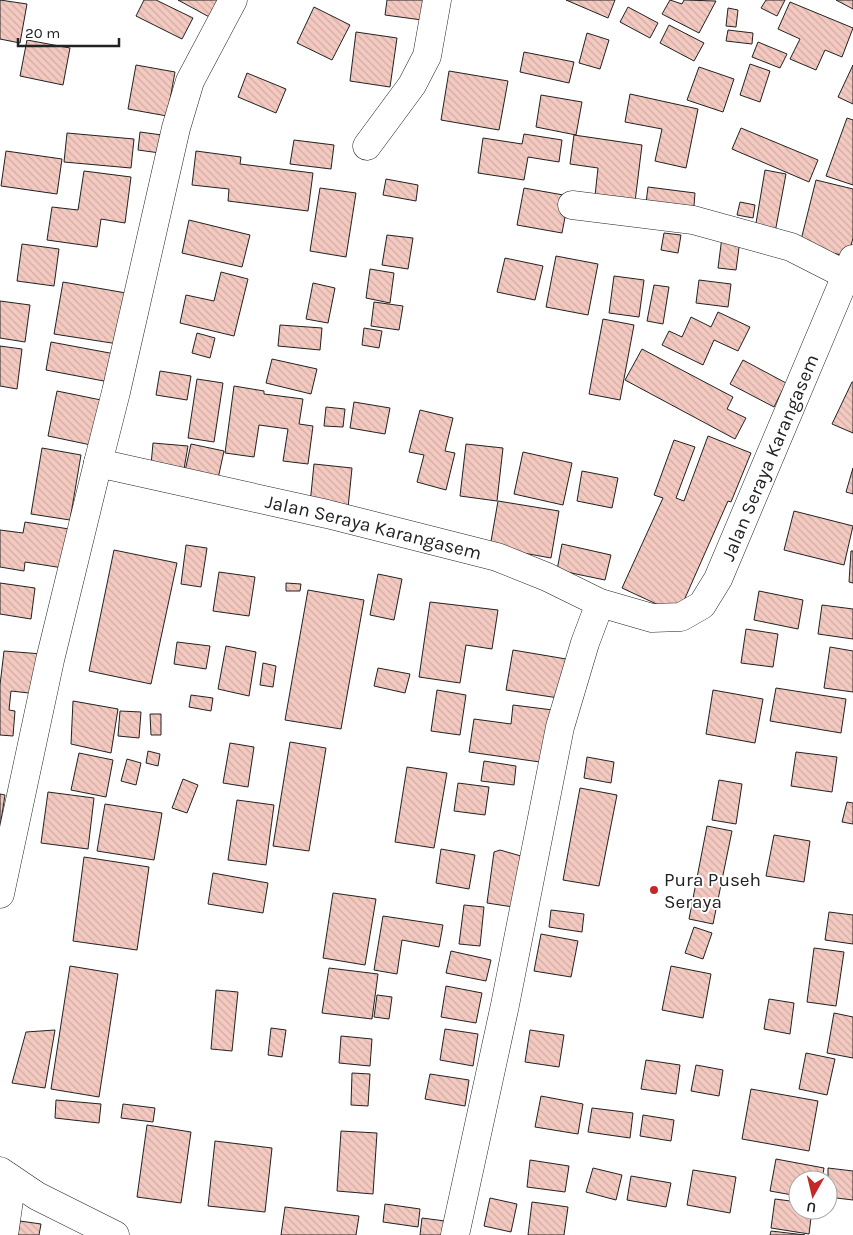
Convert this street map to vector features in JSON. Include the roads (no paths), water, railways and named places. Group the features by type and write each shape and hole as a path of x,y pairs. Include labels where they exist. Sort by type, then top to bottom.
{"street":[{"path":"0,894 50,660 116,392 176,128 190,80 233,0"},
{"path":"367,146 412,85 427,56 437,0"},
{"path":"572,205 647,213 712,225 792,247 849,267"},
{"name":"Jalan Seraya Karangasem","path":"98,463 327,514 497,557 547,577 600,603 652,618 681,617 702,605 718,579 849,267"},
{"path":"455,1235 503,1014 560,727 585,643 600,603"},
{"path":"4,1235 6,1175"},
{"path":"6,1175 37,1196 115,1235"}],"place":[{"name":"Pura Puseh Seraya","path":"654,890"}]}
